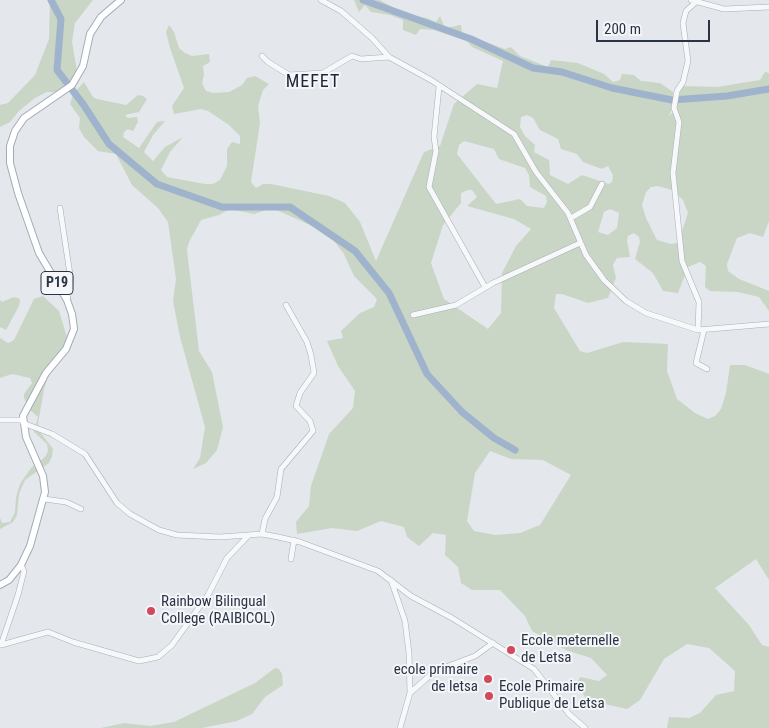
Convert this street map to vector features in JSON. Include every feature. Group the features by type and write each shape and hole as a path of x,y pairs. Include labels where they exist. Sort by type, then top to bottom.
{"main road":[{"name":"P19","path":"23,422 32,397 54,363 66,349 73,334 73,318 67,300 39,253 12,177 10,146 15,131 24,118 72,86 82,66 90,34 101,17 121,0"},
{"path":"0,585 9,580 22,565 44,500 43,476 28,442 23,422"}],"street":[{"path":"320,0 341,11 372,38 389,57 431,80 439,87 494,119 514,134 541,179 571,218 586,254 604,280 626,301 646,313 701,330 769,324"},
{"path":"707,369 696,363 701,330 699,302 682,261 673,172 679,122 674,108 678,89 683,82 688,62 683,23 686,11 693,1 724,9 769,7"},
{"path":"262,56 289,75 322,73 352,56 362,60 389,57"},
{"path":"439,87 434,137 436,151 429,189 485,287"},
{"path":"571,218 588,208 602,184"},
{"path":"60,208 71,281 67,300"},
{"path":"413,315 456,305 485,287 580,243"},
{"path":"262,534 265,519 277,497 281,469 313,431 310,420 296,406 300,393 314,373 312,355 307,342 286,305"},
{"path":"0,420 23,422 52,434 85,454 117,503 130,514 152,527 177,535 220,537 262,534 294,540 370,567 412,596 534,669 569,714 585,728"},
{"path":"44,500 66,502 81,509"},
{"path":"1,645 48,632 73,642 139,661 158,658 172,645 208,595 227,558 248,535"},
{"path":"291,559 294,540"},
{"path":"1,645 18,595 24,571 22,565"},
{"path":"390,579 405,621 410,693 400,728"},
{"path":"410,693 435,671 475,656 493,643"}],"green space":[{"path":"50,0 93,0 75,23 72,42 77,71 72,83 61,92 47,92 35,98 19,111 10,122 0,127 0,105 8,103 35,75 49,39"},
{"path":"354,0 380,0 402,13 427,18 436,22 440,16 445,28 461,25 462,33 505,49 511,47 520,56 548,67 551,60 578,63 604,74 613,82 620,80 622,74 634,75 641,81 660,83 673,92 671,112 668,116 674,112 682,86 717,87 760,80 765,72 769,73 769,221 763,237 750,233 737,238 727,264 728,271 739,279 769,291 769,311 759,297 738,292 710,291 705,287 706,266 700,262 688,267 678,293 663,291 653,273 635,259 640,242 639,237 634,233 628,236 627,240 630,257 617,258 613,265 616,278 608,298 588,303 562,294 556,294 554,308 580,351 587,353 623,342 668,344 667,371 677,399 695,413 708,419 715,416 721,409 726,393 730,365 745,365 769,374 769,580 756,559 715,588 749,625 762,645 769,647 769,728 667,728 669,717 689,718 700,713 716,695 734,691 735,671 709,648 687,644 664,659 640,700 627,709 587,700 577,684 580,677 599,681 607,675 591,658 566,650 532,631 525,616 500,590 472,590 461,583 458,567 445,555 446,535 433,533 419,546 407,537 404,527 381,521 357,531 332,528 297,534 296,522 309,506 311,486 329,434 353,408 355,391 338,366 327,341 343,338 341,331 360,313 374,307 377,299 354,276 344,254 334,241 321,230 272,208 254,214 230,209 219,215 201,220 189,242 187,250 199,351 212,372 223,427 217,450 206,463 193,469 200,458 205,427 180,337 173,301 176,279 168,222 158,208 132,185 116,154 98,151 84,137 79,128 80,118 70,104 73,94 84,82 93,97 97,99 126,105 138,95 143,96 147,99 139,112 125,115 128,118 137,117 138,122 133,131 128,129 124,132 123,137 139,148 157,122 165,121 153,135 144,152 153,161 165,147 183,137 170,152 161,170 167,177 205,184 213,184 220,180 227,166 227,149 232,142 240,144 240,136 229,125 208,111 201,109 174,114 172,106 184,88 166,32 169,25 174,32 179,48 185,53 192,56 209,54 210,62 203,66 204,75 202,83 206,91 213,93 229,92 242,85 247,78 255,76 269,84 263,90 258,106 260,123 251,182 256,188 263,184 271,184 329,196 345,203 360,222 376,261 424,152 440,146 454,104 477,84 497,88 503,61 472,47 467,41 434,30 420,29 416,35 403,30 403,20 390,15 371,12 365,5 359,12","holes":["527,115 533,118 540,130 558,139 561,149 577,154 583,162 602,169 608,166 613,175 612,182 609,184 582,175 568,184 550,175 549,160 534,152 535,145 525,136 520,127 521,117","464,141 494,149 499,159 525,168 529,175 530,187 546,196 547,202 544,208 527,206 520,199 496,204 457,154 459,145","658,186 672,190 683,200 688,213 678,243 671,244 657,240 642,205 646,192 651,187","472,190 477,197 467,206 514,219 531,229 516,246 502,273 501,313 488,329 444,299 431,263 443,225 461,203 461,193","610,209 619,213 617,228 608,235 598,232 604,212","490,451 511,459 543,460 571,475 540,525 520,533 495,535 474,531 467,521 475,473"]},
{"path":"43,296 59,311 69,344 50,370 44,389 38,424 40,432 53,449 52,456 49,463 25,480 19,494 17,515 13,522 0,529 0,518 2,523 10,522 15,512 16,497 20,484 31,468 45,457 48,451 47,444 34,432 38,417 30,410 24,398 24,394 32,383 30,378 12,374 0,378 0,338 8,343 14,340 34,299"},
{"path":"14,297 20,299 19,306 6,330 0,327 0,300 2,302"},
{"path":"275,668 279,669 282,674 283,685 265,697 252,714 237,721 202,728 101,728 124,723 150,726 174,722 255,683"}],"waterway":[{"path":"51,0 61,19 57,70 83,104 109,144 157,184 222,207 290,207 355,251 389,293 427,374 462,412 494,438 515,450"},
{"path":"363,0 471,39 533,68 562,72 612,88 672,100 727,96 769,89"}],"place":[{"name":"Rainbow Bilingual College (RAIBICOL)","path":"151,611"},
{"name":"Ecole meternelle de Letsa","path":"511,650"},
{"name":"ecole primaire de letsa","path":"488,679"},
{"name":"Ecole Primaire Publique de Letsa","path":"489,696"}],"district":[{"name":"MEFET","path":"313,82"}]}
